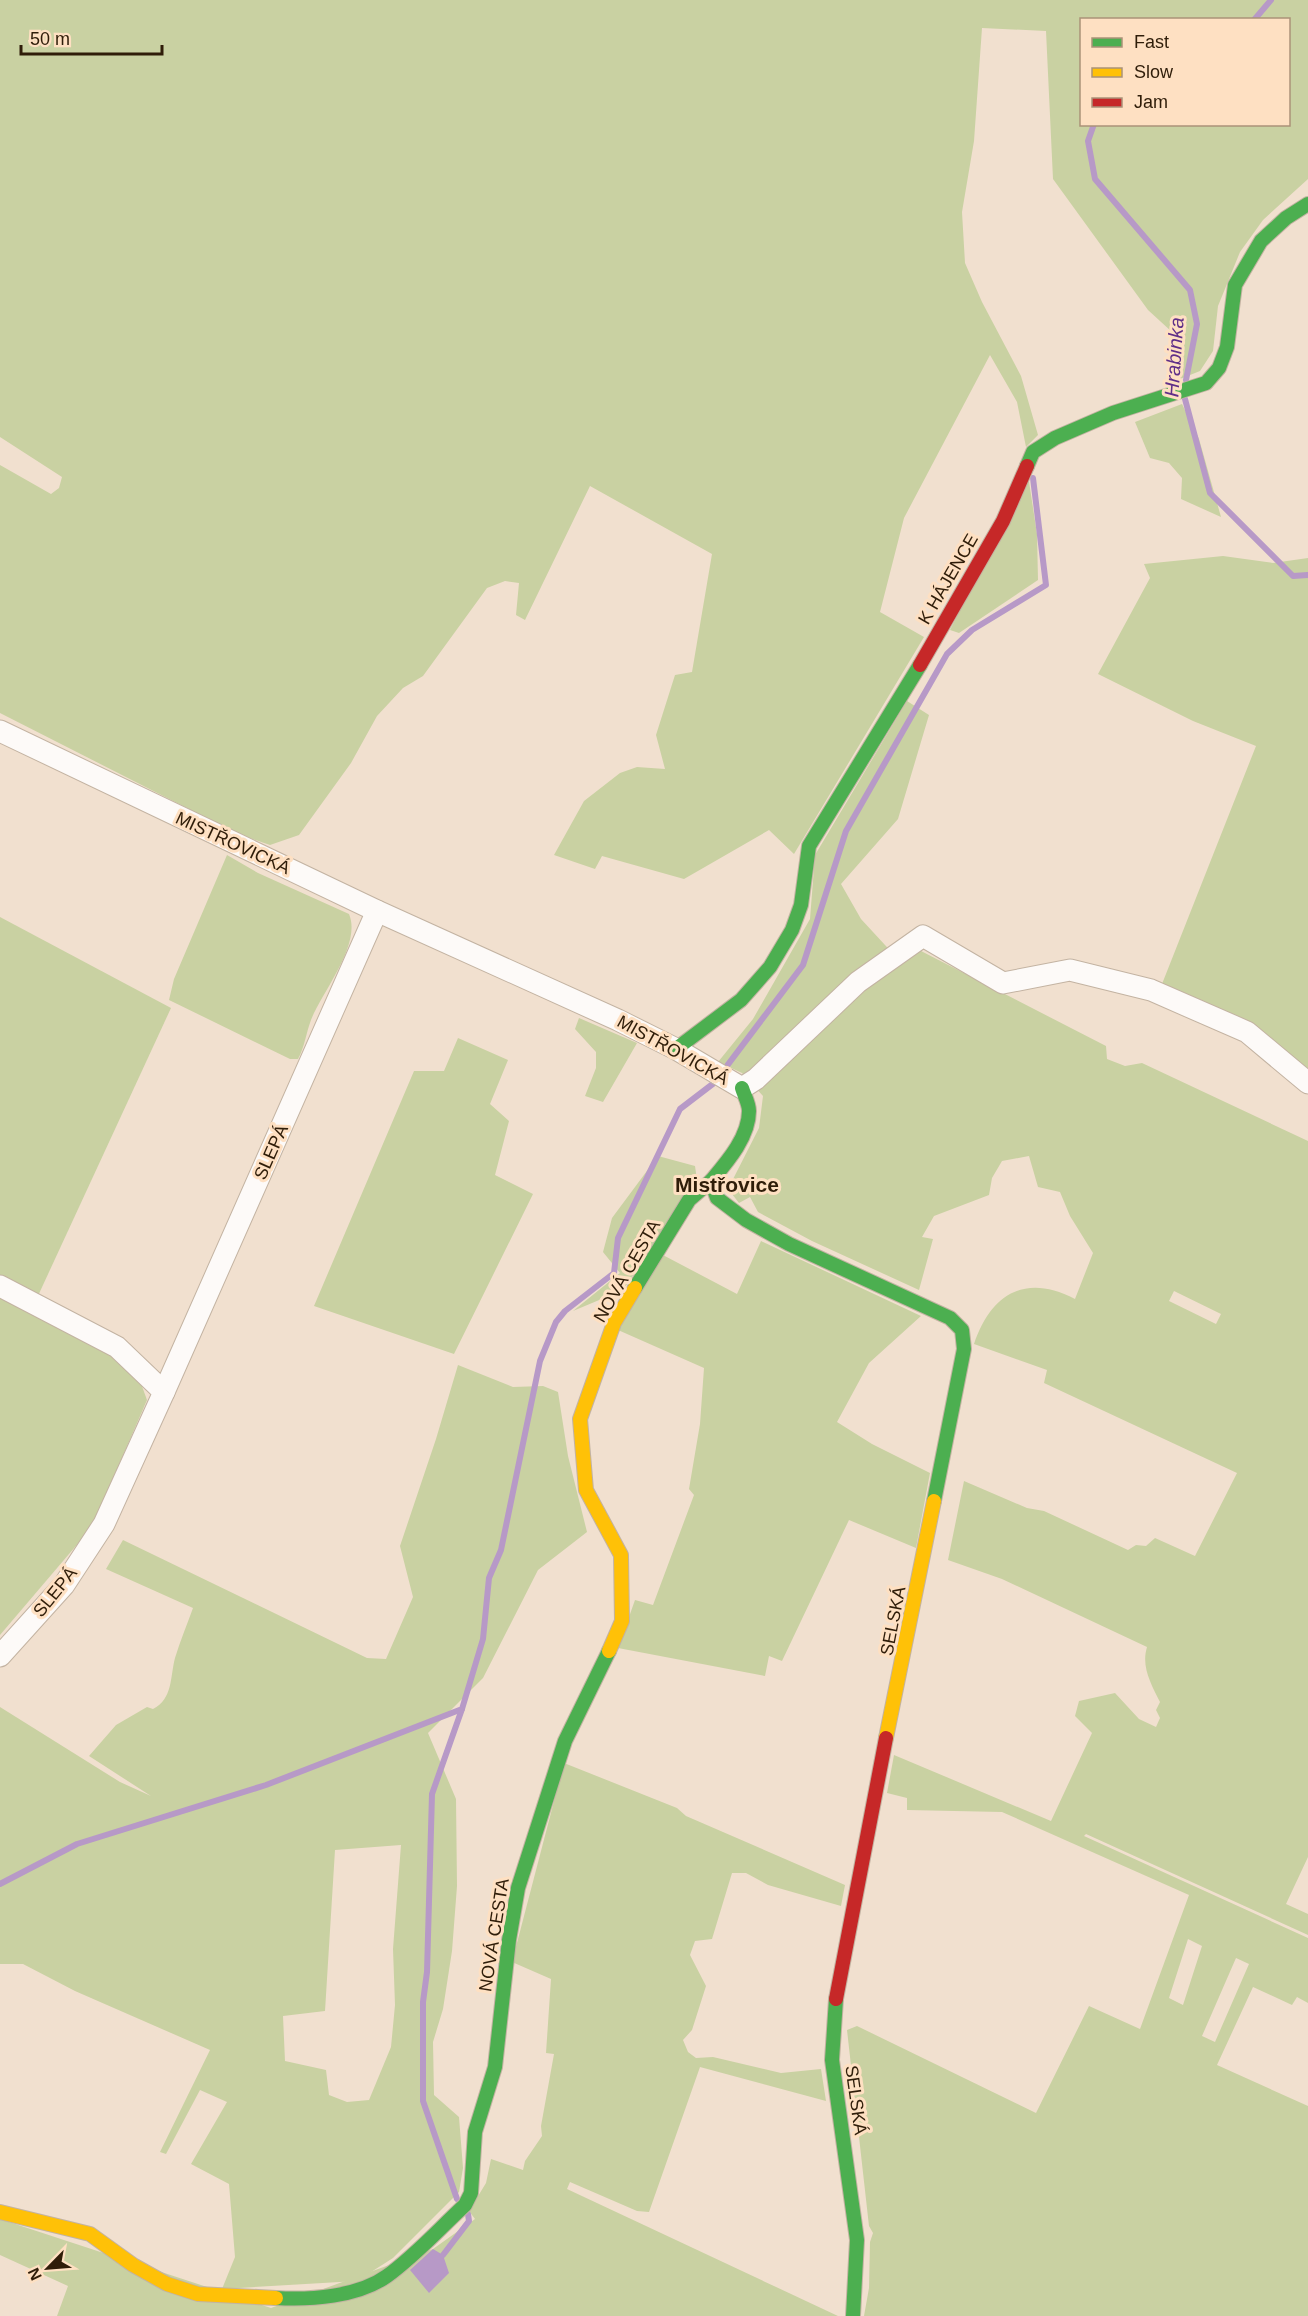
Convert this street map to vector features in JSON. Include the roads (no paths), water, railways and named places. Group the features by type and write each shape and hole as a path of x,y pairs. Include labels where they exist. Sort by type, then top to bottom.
{"street":[{"name":"K HÁJENCE","path":"676,1049 741,1000 770,967 792,930 801,905 808,846 910,682 1003,521 1033,452 1055,438 1113,413 1206,383 1219,368 1227,347 1235,285 1261,241 1286,218 1308,204"},
{"name":"MISTŘOVICKÁ","path":"0,731 377,911 524,976 676,1049 728,1080 756,1079 858,982 923,936 1003,983 1070,970 1151,990 1247,1032 1308,1083"},
{"name":"SLEPÁ","path":"0,1656 64,1585 104,1524 377,911"},
{"path":"711,1180 728,1161 741,1136 749,1110 728,1080"},
{"name":"NOVÁ CESTA","path":"0,2212 90,2234 133,2265 167,2284 198,2294 286,2299 325,2296 355,2290 386,2277 465,2205 471,2193 475,2132 495,2067 509,1940 518,1888 565,1741 604,1664 622,1621 621,1555 586,1490 580,1419 614,1323 689,1200 711,1180"},
{"name":"SELSKÁ","path":"711,1180 717,1198 746,1220 789,1244 950,1318 962,1330 964,1349 953,1408 836,1996 832,2061 856,2240 853,2316"},
{"path":"0,1286 117,1347 164,1392"}],"waterway":[{"name":"Hrabinka","path":"1256,18 1271,0"},
{"name":"Hrabinka","path":"1093,126 1088,141 1095,179 1190,290 1197,324 1186,380"},
{"name":"Hrabinka","path":"1185,399 1210,493 1293,576 1308,575"},
{"path":"0,1884 77,1844 266,1785 462,1709 483,1639 489,1578 501,1550 540,1361 556,1322 565,1311 614,1273 618,1238 680,1109 714,1083 803,965 846,831 947,654 972,630 1046,585 1033,478"},
{"path":"457,2199 423,2101 423,2002 427,1972 432,1794 462,1709"},
{"path":"443,2255 469,2221 468,2214"}],"district":[{"name":"Mistřovice","path":"727,1184"}]}
